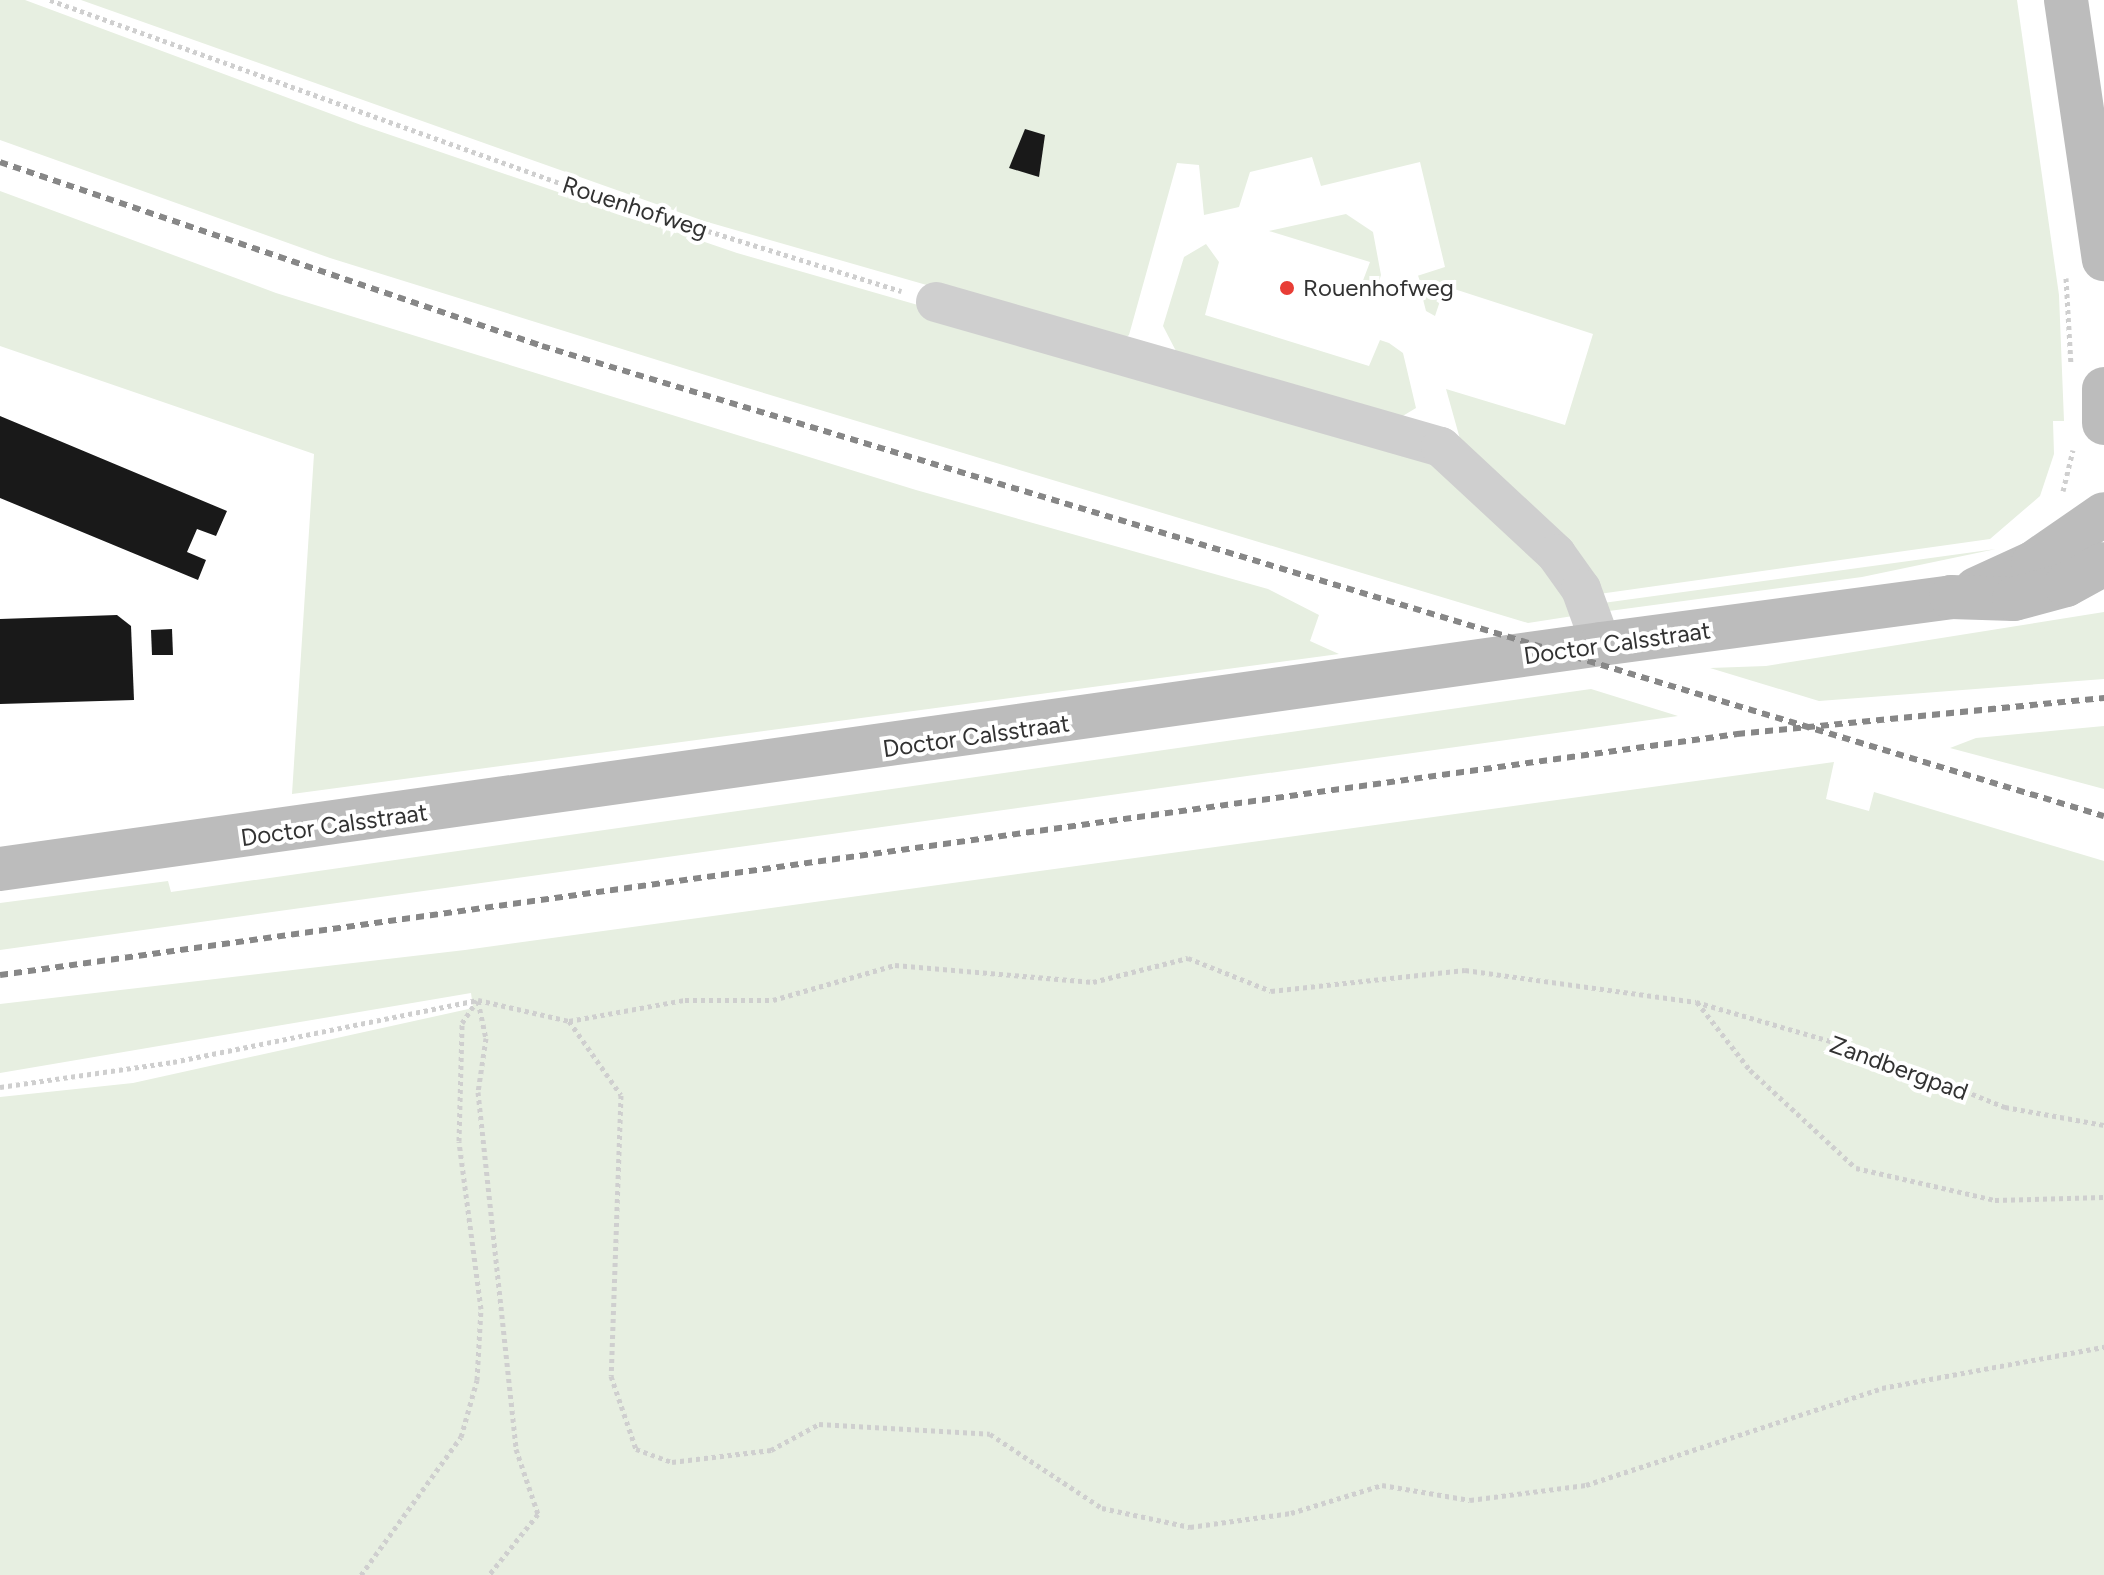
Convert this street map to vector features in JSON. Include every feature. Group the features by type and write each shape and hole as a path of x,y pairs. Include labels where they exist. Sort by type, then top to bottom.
{"street":[{"path":"2066,0 2104,259"},
{"path":"936,302 1441,447 1556,554 1581,589 1601,644"},
{"path":"2089,433 2104,389"},
{"name":"Doctor Calsstraat","path":"1951,597 2014,574 2104,514"},
{"name":"Doctor Calsstraat","path":"0,869 1601,644 1951,597 2040,594 2104,564"}],"path":[{"name":"Rouenhofweg","path":"50,0 593,195 936,302"},
{"path":"2056,503 2089,433"},
{"name":"Zandbergpad","path":"569,1021 685,1000 773,1000 895,965 1093,982 1188,958 1271,991 1465,970 1696,1002 1868,1052 2005,1107 2104,1125"},
{"path":"361,1575 461,1437 477,1380 481,1309 459,1141 462,1023 478,1000"},
{"path":"478,1000 486,1038 478,1092 514,1434 538,1514 489,1575"},
{"path":"0,1087 173,1062 478,1000 569,1021 621,1095 611,1376 636,1449 672,1462 771,1450 819,1424 990,1434 1102,1508 1190,1527 1291,1513 1382,1485 1470,1500 1586,1485 1882,1388 2104,1347"},
{"path":"1696,1002 1750,1070 1856,1168 1995,1200 2104,1197"}],"shaded area":[{"path":"0,0 25,0 361,125 737,253 1406,445 1465,476 1564,594 1573,616 1528,623 744,387 330,258 0,140"},
{"path":"81,0 2017,0 2059,295 2064,421 2053,421 2054,454 2040,496 1990,539 1599,594 1460,439 1446,389 1565,425 1593,334 1445,286 1435,316 1426,311 1417,276 1445,267 1420,162 1321,186 1312,157 1250,172 1239,207 1204,215 1199,165 1177,163 1129,335 1121,341 704,221"},
{"path":"0,191 276,293 916,490 1268,589 1319,615 1310,641 1339,654 292,794 314,454 0,346"},
{"path":"1346,214 1373,232 1381,275 1374,296 1359,291 1370,262 1269,231"},
{"path":"1206,244 1219,262 1205,315 1369,366 1380,340 1389,343 1403,353 1416,408 1396,420 1177,353 1163,326 1184,257"},
{"path":"1996,549 1862,577 1609,611 1603,603"},
{"path":"2104,612 2104,679 1819,701 1710,668 1766,666"},
{"path":"1591,689 1678,716 0,950 0,903 168,881 171,892"},
{"path":"2104,726 2104,789 1950,748 1976,738"},
{"path":"1834,762 1826,799 1869,811 1874,792 2104,861 2104,1575 0,1575 0,1097 133,1083 473,1008 471,993 0,1073 0,1004 465,950"}],"building":[{"path":"1025,129 1045,135 1039,177 1009,168"},
{"path":"0,416 227,511 216,536 197,529 187,552 206,560 198,580 0,498"},
{"path":"117,615 131,626 134,700 0,704 0,619"},
{"path":"172,629 173,655 152,655 151,630"}],"railway":[{"path":"0,162 542,346 2104,816"},
{"path":"0,975 1737,734 2104,698"}],"place":[{"name":"Rouenhofweg","path":"1287,288"}]}
